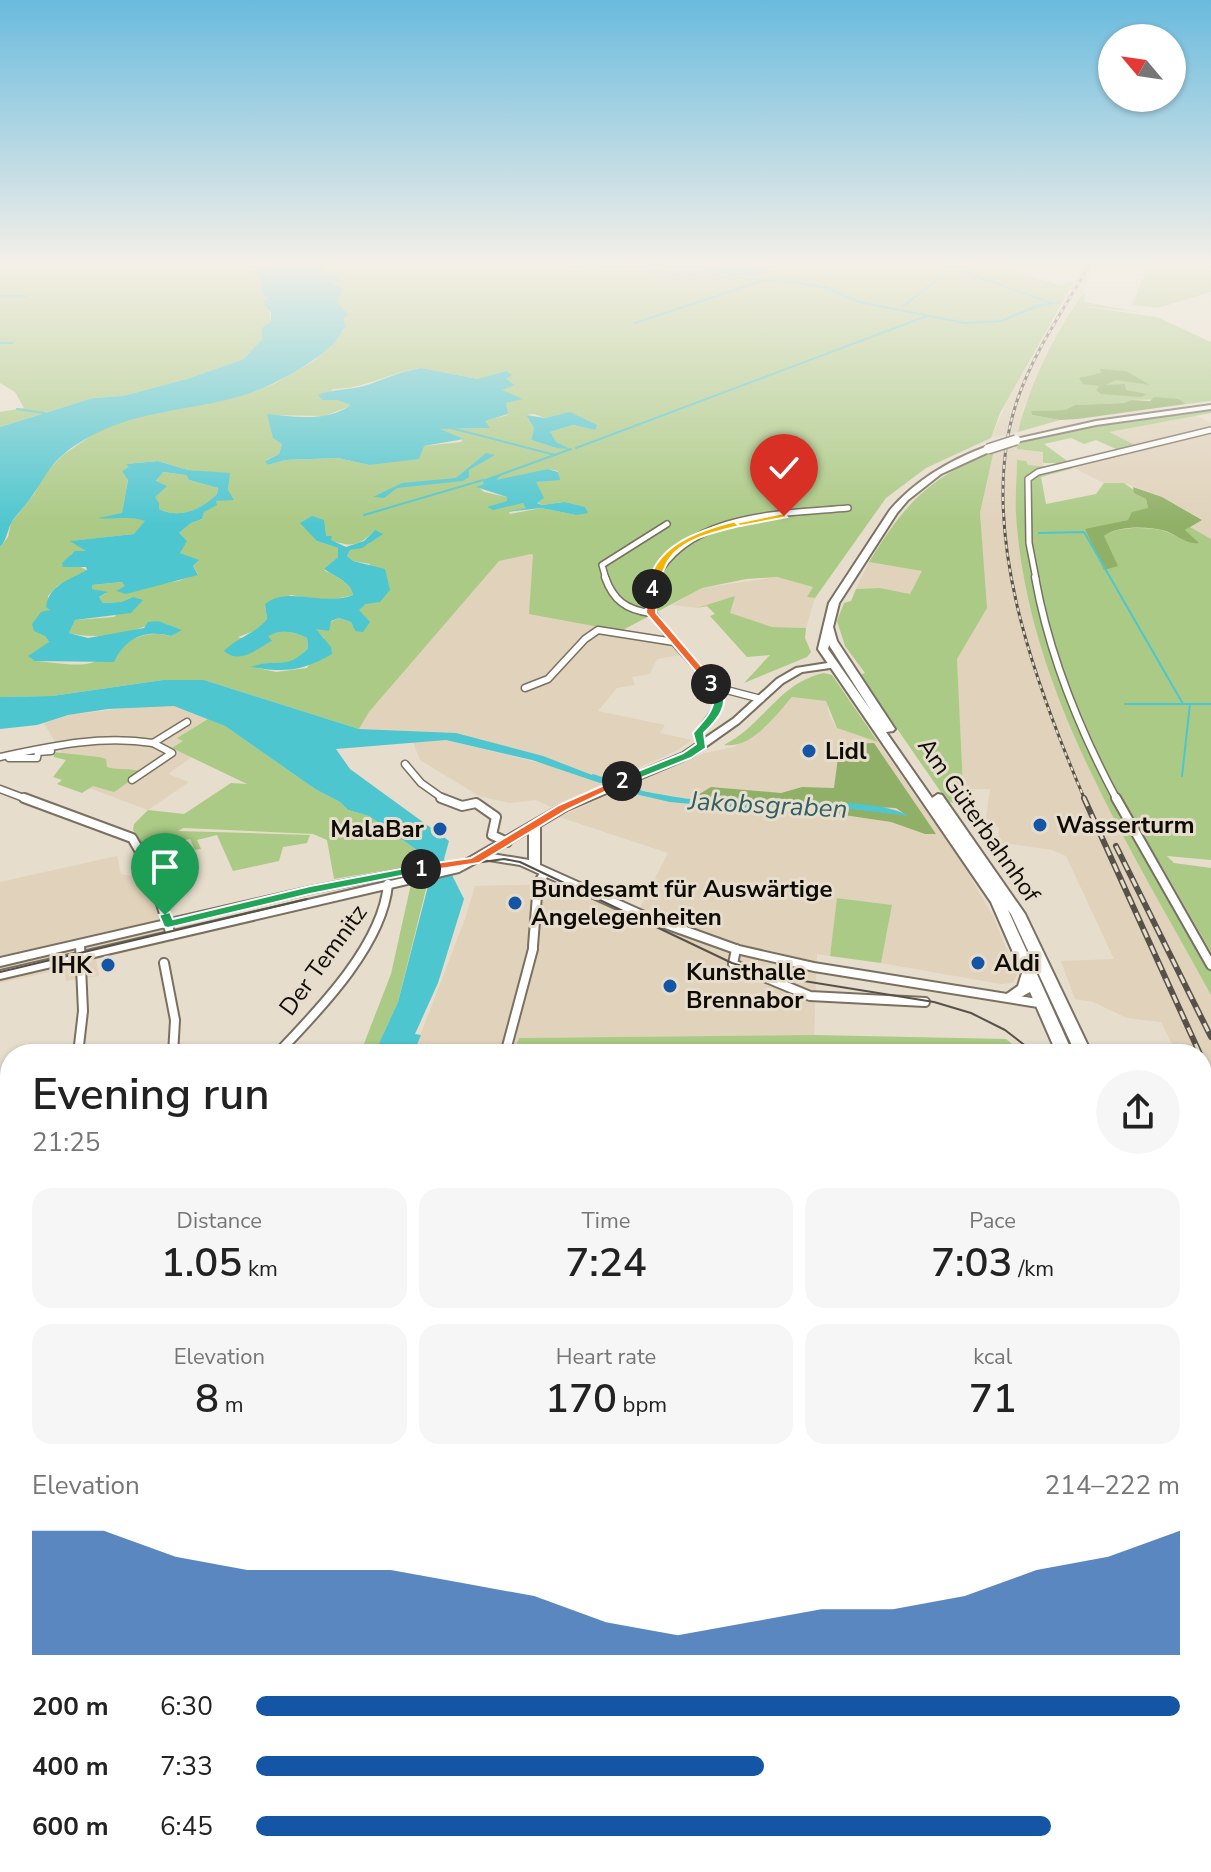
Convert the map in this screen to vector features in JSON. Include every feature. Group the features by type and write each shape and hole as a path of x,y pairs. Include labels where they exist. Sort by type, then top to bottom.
{"main road":[{"path":"823,649 834,603 905,498 938,472 988,449 1074,426 1211,407"},
{"name":"Am Güterbahnhof","path":"828,627 832,641 998,902 1061,1044"},
{"name":"Am Güterbahnhof","path":"823,649 1018,914 1080,1044"},
{"path":"834,665 847,663"},
{"path":"1008,998 1028,984 1029,967"},
{"path":"1044,1004 1064,1007"}],"street":[{"path":"1211,430 1038,472 1028,479 1026,518 1048,633 1105,778 1211,965"},
{"path":"761,699 719,688 706,679 674,642 651,613 655,576 665,558 682,543 724,526 848,508"},
{"path":"651,613 627,609 610,592 602,565 667,524"},
{"path":"525,688 547,679 594,631 674,642"},
{"path":"170,930 310,890 418,873 478,859 563,808 687,755 780,681 813,663 823,649"},
{"path":"799,670 834,665"},
{"path":"702,745 699,733 713,718 721,699 719,688"},
{"path":"153,743 187,722"},
{"path":"38,750 68,742 121,738 153,743 172,753 132,780"},
{"path":"38,750 51,751"},
{"path":"0,758 37,758 38,750"},
{"path":"405,764 417,781 447,800 461,807 476,803 496,817 492,835 507,842"},
{"path":"0,789 132,838 149,867 170,930"},
{"path":"508,1044 533,947 539,870 535,825"},
{"path":"478,859 517,860 641,915 736,949 814,967 1044,1004"},
{"path":"0,975 79,951 388,884 418,873"},
{"name":"Der Temnitz","path":"285,1044 327,995 380,920 387,902 388,884"},
{"path":"736,949 733,964 810,996 925,1002"},
{"path":"0,962 79,951"},
{"path":"79,951 83,1011 79,1044"},
{"path":"164,963 175,1020 174,1044"}],"shaded area":[{"path":"1034,351 1049,351 1024,407 1018,432 991,438 1013,387"},
{"path":"1195,415 1211,423 1211,426 1135,445 1107,432"},
{"path":"1211,431 1211,539 1190,527 1202,519 1162,497 1124,483 1104,483 1070,466"},
{"path":"1017,444 1017,449 1043,452 1043,465 1027,465 1016,514 1026,590 1053,683 1097,785 1211,995 1211,1044 1172,1044 1161,1022 1127,1018 1093,1002 1075,999 1061,961 1114,959 1066,856 1052,850 998,842 999,828 986,818 990,789 963,789 957,659 986,608 980,513 994,450"},
{"path":"531,554 621,631 664,637 681,655 657,659 650,674 632,677 635,685 617,688 598,711 665,725 660,733 692,740 676,751 551,807 536,800 509,803 479,796 420,760 413,742 446,740 552,766 574,768 456,733 359,729 369,712 499,560"},
{"path":"869,562 923,571 910,594 880,588 856,589"},
{"path":"777,577 814,587 808,597 815,598 806,628 772,627 729,613 734,598 697,608 672,605 702,588"},
{"path":"792,697 827,701 829,715 837,728 878,742 964,866 993,916 1017,975 1013,983 1001,984 881,963 892,905 838,898 830,956 817,954 814,1035 519,1038 516,1044 417,1044 475,886 554,884 635,917 668,853 559,817 705,753 734,747 766,727","holes":["711,787 781,793 802,787 834,788 936,834 925,834 891,822 830,813 831,806 810,804 743,809 687,804 628,788 691,799"]},
{"path":"144,706 175,706 208,719 178,737 184,741 173,749 192,757 168,774 189,782 148,810 70,781 64,757 44,723 68,715"},
{"path":"117,856 121,874 138,877 151,872 168,924 165,943 96,959 99,976 66,981 64,969 0,983 0,882"}],"green space":[{"path":"0,351 251,351 245,359 190,378 123,396 93,398 0,427 0,412 24,408 15,392 0,383"},
{"path":"323,351 1035,351 1000,413 991,438 926,468 886,498 815,598 807,597 813,587 777,577 746,579 702,588 621,631 529,614 531,554 499,561 369,712 359,729 204,680 163,680 52,696 0,697 0,547 8,537 11,523 34,494 47,471 63,455 101,429 142,415 246,394 274,384 314,361","holes":["421,368 478,379 505,379 514,384 502,389 508,415 483,421 489,428 438,429 463,439 461,442 424,446 369,465 338,458 285,460 268,465 266,460 279,454 282,444 268,415 324,416 351,406 353,414 395,417 396,413 389,404 353,405 323,400 333,389 356,386","562,414 595,430 573,425 550,432 556,448 531,440 534,428 526,415 545,418","158,461 188,470 229,474 228,490 204,512 202,519 179,533 180,553 198,561 193,566 198,574 178,581 117,591 126,586 123,582 92,585 92,589 107,593 99,597 103,603 121,602 133,597 114,617 75,620 69,633 91,636 114,634 157,621 181,630 171,636 157,634 136,638 91,663 35,661 49,642 45,636 47,612 50,610 48,596 57,586 88,571 68,560 72,553 88,552 72,541 134,534 146,521 104,517 122,514 130,467 127,464","548,469 558,471 559,479 535,482 537,502 542,505 564,502 576,515 541,508 510,514 527,508 523,503 507,501 507,497 484,492 478,487","374,531 369,544 350,550 347,556 353,561 370,564 366,604 358,610 355,631 351,622 339,618 315,629 324,638 307,668 276,672 253,667 292,661 308,648 307,638 292,632 267,636 271,642 262,646 238,637 259,629 267,619 265,604 291,595 327,601 353,595 346,583 324,570 338,557 338,548 317,541 353,544"]},
{"path":"1049,351 1211,351 1211,401 1186,404 1179,399 1131,400 1075,405 1065,410 1031,411 1032,415 1060,420 1018,432 1029,395"},
{"path":"1100,369 1126,371 1150,385 1116,380 1105,385 1125,384 1126,390 1147,394 1141,397 1101,394 1096,390 1099,386 1083,384 1079,378 1101,373"},
{"path":"1154,397 1179,399 1186,404 1060,420 1032,415 1031,411 1065,410 1075,405 1131,400 1150,401"},
{"path":"1211,410 1211,413 1109,432 1135,445 1116,449 1096,440 1084,444 1071,438 1044,444 1070,463 1043,463 1043,452 1017,449 1017,444 1073,430"},
{"path":"994,450 980,513 987,608 957,659 963,788 973,790 974,798 970,804 962,806 947,801 860,675 865,673 845,646 837,621 844,603 851,601 856,589 880,588 910,594 922,571 869,562 895,523 921,494 952,471"},
{"path":"1017,460 1026,461 1028,465 1074,468 1041,477 1046,504 1096,494 1104,483 1124,483 1146,499 1148,508 1128,520 1085,530 1104,536 1124,529 1154,529 1198,543 1185,530 1190,527 1211,539 1211,860 1167,856 1174,863 1211,868 1211,952 1160,863 1148,863 1211,971 1211,995 1116,823 1061,704 1040,642 1024,579 1016,514"},
{"path":"162,472 186,475 189,480 218,488 217,494 183,513 159,509 154,496 166,486 156,482"},
{"path":"1133,487 1162,497 1202,520 1185,530 1199,543 1155,529 1116,530 1104,536 1118,566 1104,570 1085,529 1128,520 1132,512 1148,508 1146,499 1134,493"},
{"path":"735,596 730,613 772,627 806,628 805,638 811,652 807,657 744,683 770,655 747,657 710,616 715,614 707,606 697,608"},
{"path":"824,673 832,675 878,742 837,728 826,701 792,697 754,736 734,745 724,745 795,686"},
{"path":"208,719 225,726 348,810 369,816 421,853 422,864 334,879 327,840 313,834 183,828 178,831 310,835 307,843 283,847 279,861 233,871 217,835 197,840 201,849 195,850 190,839 172,843 174,854 153,860 133,830 134,824 148,810 184,814 231,783 247,784 172,748 183,741 177,738"},
{"path":"874,743 936,834 925,834 891,822 830,813 831,806 906,815 896,808 691,799 711,787 781,793 802,787 834,788 839,750 848,744"},
{"path":"53,752 99,757 106,759 107,767 143,772 114,792 93,786 82,793 57,784 62,780 53,777 66,760 54,757"},
{"path":"428,881 398,1002 379,1044 364,1044 391,974 411,884"},
{"path":"837,898 892,905 881,963 830,956"},
{"path":"814,1035 1006,1039 1012,1044 516,1044 519,1038"}],"water":[{"path":"251,351 324,351 296,371 246,394 142,417 90,436 55,463 13,520 0,547 0,427 93,398 123,396 190,378 244,359"},
{"path":"421,368 478,379 506,371 512,375 506,379 515,385 502,390 523,399 506,403 508,414 485,421 490,428 440,429 464,439 424,446 419,459 369,465 338,458 285,460 268,465 265,461 279,454 282,444 273,438 267,414 311,417 332,414 351,405 337,400 323,400 318,395 364,386"},
{"path":"570,412 597,425 595,430 573,425 550,432 556,442 570,449 531,440 534,428 526,415 545,418"},
{"path":"486,453 495,455 469,470 469,477 463,481 397,488 384,498 373,497 402,483 456,478"},
{"path":"158,461 188,470 230,473 228,490 234,500 216,501 217,505 204,512 202,519 179,533 187,541 180,553 199,560 193,566 198,575 126,594 116,591 125,586 122,582 92,585 92,589 108,592 99,597 103,603 121,602 133,597 143,600 131,613 75,620 69,633 88,638 144,628 148,622 158,621 182,630 171,636 153,634 137,637 124,647 114,662 35,661 28,656 49,642 45,636 34,631 32,624 41,612 50,610 46,607 48,599 56,588 87,570 86,567 63,567 62,563 75,551 86,551 70,541 134,534 145,521 98,518 122,513 128,480 122,471 129,467 126,464","holes":["163,472 186,475 189,480 218,488 217,494 190,511 175,513 159,509 155,497 167,486 156,481"]},
{"path":"548,469 558,472 560,480 536,482 544,498 537,503 564,502 585,507 588,513 576,515 541,508 506,512 526,508 523,503 493,510 487,507 507,501 507,497 476,487 484,484 482,480 505,472 496,480"},
{"path":"312,516 324,520 326,536 332,536 331,540 346,547 364,541 375,530 383,534 362,548 350,550 347,556 353,561 385,569 390,590 380,602 366,604 359,610 370,622 363,632 355,631 351,622 339,618 331,621 329,631 316,629 331,647 332,654 293,669 251,667 293,660 308,648 307,638 283,632 268,636 272,641 242,656 224,651 267,619 265,604 284,596 330,599 353,595 346,583 324,569 338,557 338,548 317,541 300,523"},
{"path":"163,680 204,680 359,729 456,733 543,756 605,780 600,783 532,760 446,740 336,749 350,769 449,841 444,859 464,899 438,983 415,1034 421,1035 417,1044 379,1044 398,1002 427,890 428,881 421,853 369,816 348,810 340,802 315,789 225,726 174,706 108,709 68,715 37,725 0,729 0,697 52,696"},
{"name":"Jakobsgraben","path":"628,788 720,802 871,805 909,816 810,804 743,809 670,802 622,791"}],"waterway":[{"path":"576,448 833,351"},
{"path":"362,406 397,415"},
{"path":"17,409 44,413"},
{"path":"447,427 555,455"},
{"path":"555,455 571,449"},
{"path":"502,474 555,455"},
{"path":"364,515 483,480"},
{"path":"1039,533 1084,532 1183,704"},
{"path":"1125,704 1183,704"},
{"path":"1183,704 1190,704"},
{"path":"1182,776 1190,704"},
{"path":"1190,704 1211,704"},
{"path":"593,777 638,792"}],"tram line":[{"path":"468,864 504,859 520,862 732,963 779,977 934,1002 971,1013 1005,1030 1023,1044"},
{"path":"0,972 307,899"}],"railway":[{"path":"1039,351 1016,404 1005,452 1003,502 1007,554 1031,657 1085,800"},
{"path":"1084,798 1195,1044"},
{"path":"1116,846 1211,1037"}],"place":[{"name":"Lidl","path":"809,751"},
{"name":"Wasserturm","path":"1040,825"},
{"name":"MalaBar","path":"440,829"},
{"name":"Bundesamt für Auswärtige Angelegenheiten","path":"515,903"},
{"name":"Aldi","path":"978,963"},
{"name":"IHK","path":"108,965"},
{"name":"Kunsthalle Brennabor","path":"670,986"}],"route":[{"path":"165,915 168,924 310,890 454,862 474,861 563,808 687,755 702,745 699,733 713,718 721,699 719,688 706,679 651,613 655,576 673,550 697,536 724,526 784,516"}]}
